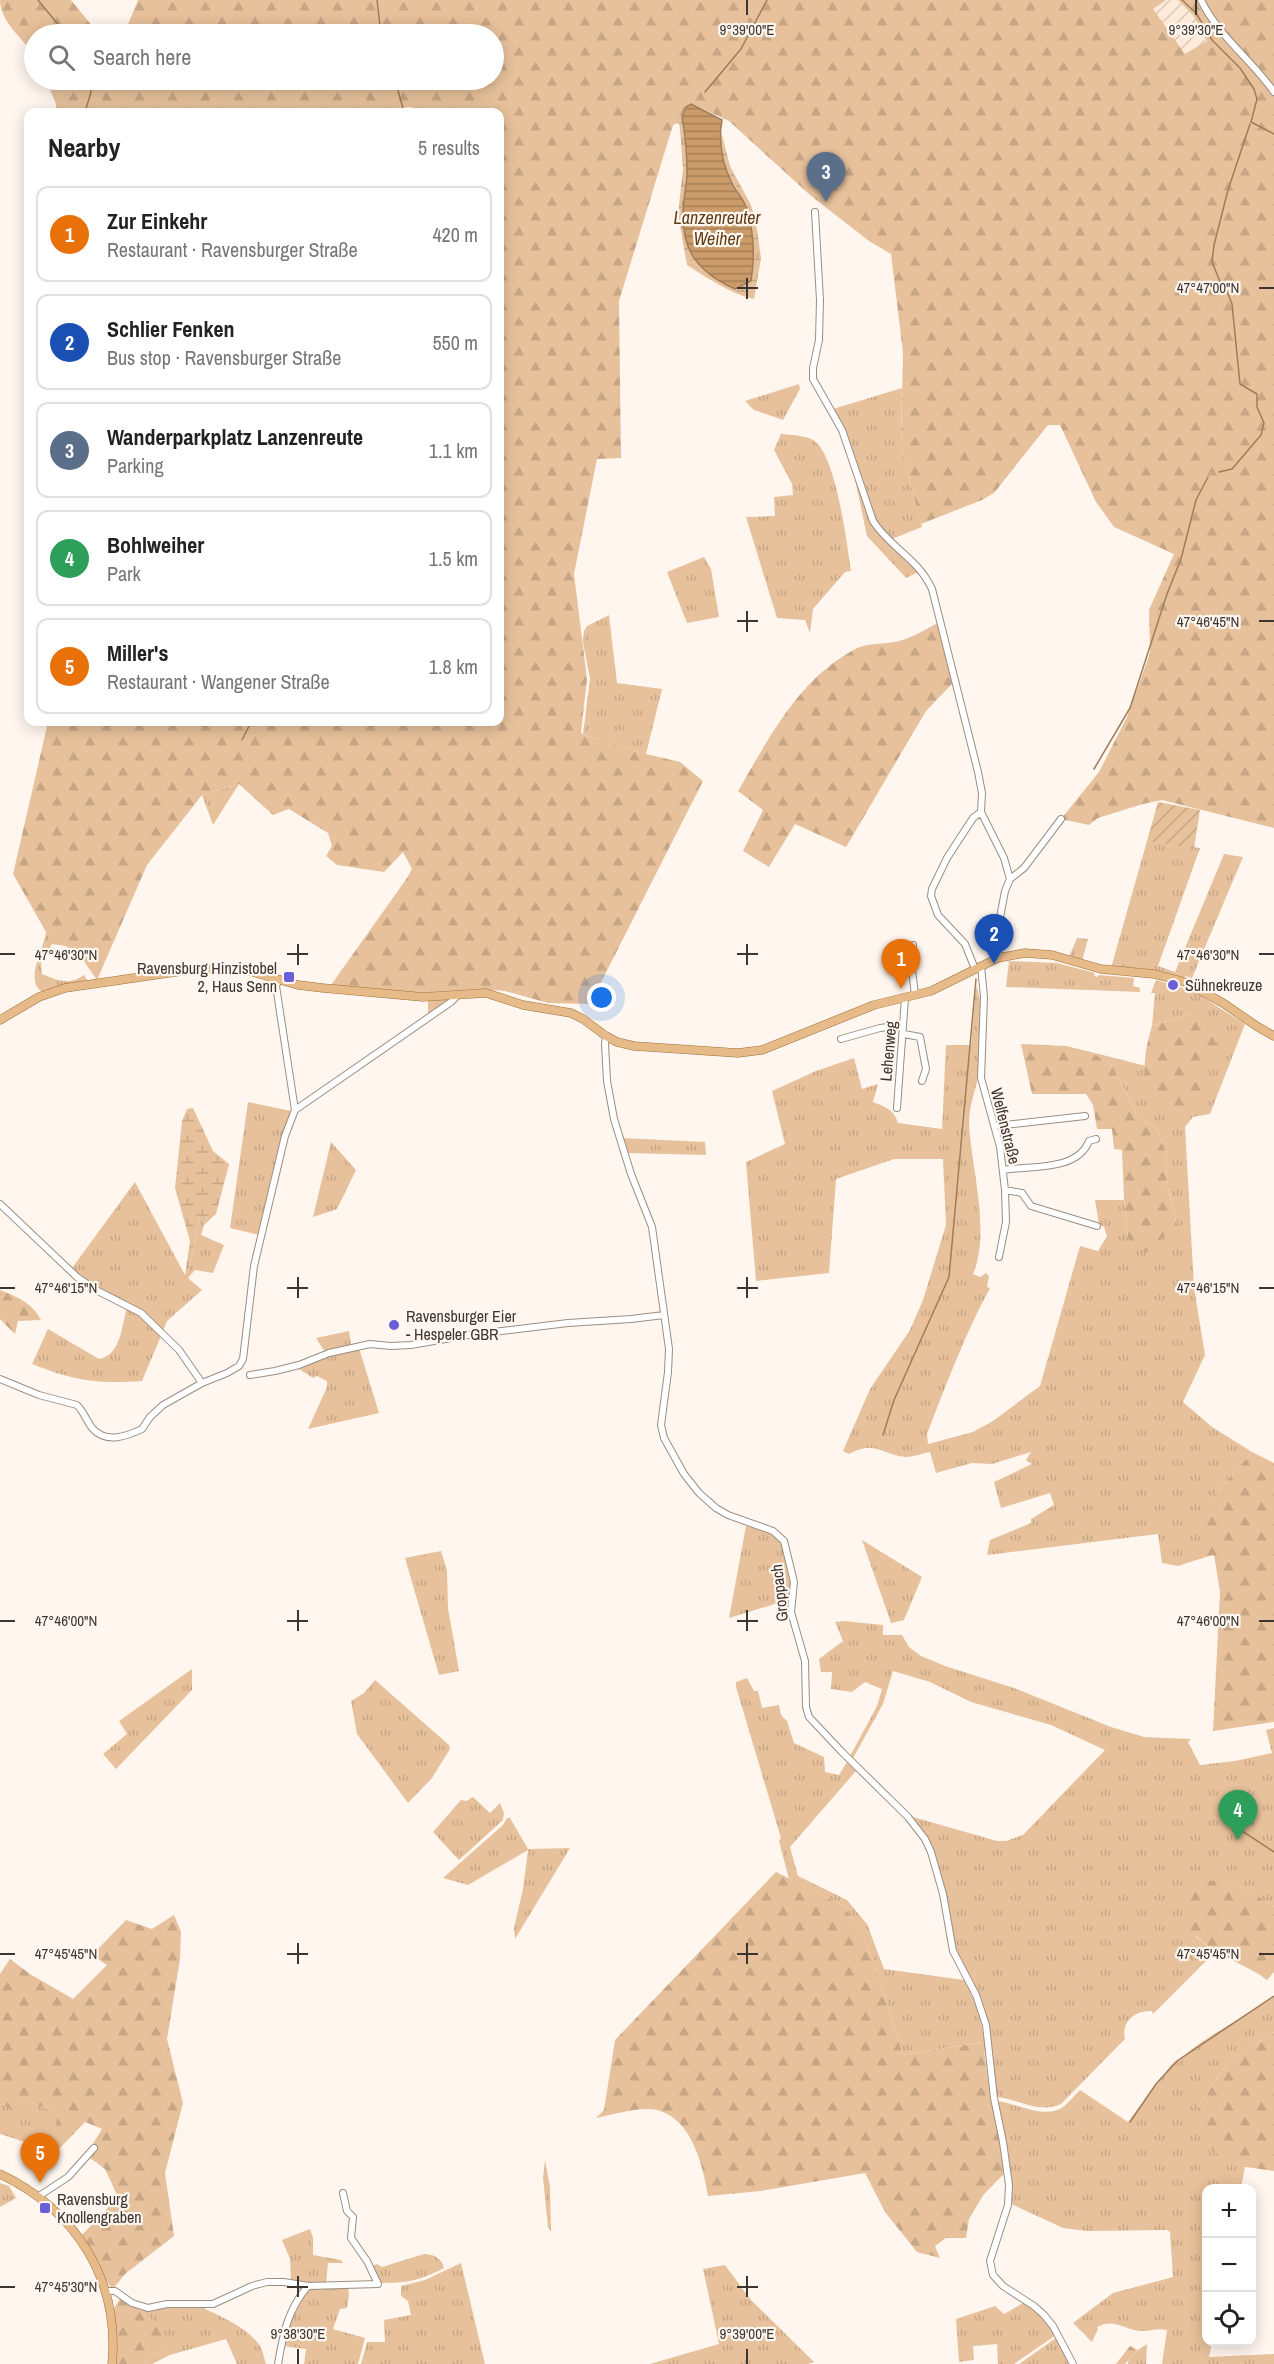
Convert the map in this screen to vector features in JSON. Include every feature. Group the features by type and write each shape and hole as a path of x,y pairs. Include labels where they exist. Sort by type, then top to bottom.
{"main road":[{"path":"0,1020 39,997 81,985 216,968 246,970 298,986 408,996 486,993 523,1005 565,1012 583,1019 617,1042 634,1046 738,1053 762,1050 874,1005 931,991 998,958 1011,954 1038,953 1101,969 1154,974 1185,982 1216,998 1274,1036"},
{"path":"0,2174 41,2195 75,2234 98,2268 111,2291 114,2328 112,2364"}],"street":[{"path":"1201,0 1224,34 1258,70 1274,92"},
{"path":"815,212 820,300 819,340 813,379 849,448 873,521 878,529 916,564 932,589 978,772 982,793 981,812 1004,858 1010,879"},
{"name":"Welfenstraße","path":"981,812 960,836 946,858 931,896 938,915 965,944 978,967 984,997 981,1078 995,1126 1004,1170 1005,1190 1022,1193 1031,1206 1097,1226"},
{"path":"998,958 998,928 1005,891 1010,879 1024,868 1061,819"},
{"path":"913,945 912,970 915,995"},
{"path":"0,1379 39,1395 77,1405 93,1429 108,1437 118,1437 142,1429 150,1417 163,1405 239,1366 243,1359 254,1266 285,1136 295,1110 276,986 278,981"},
{"path":"295,1110 458,995"},
{"name":"Lehenweg","path":"897,1108 905,998"},
{"path":"841,1039 880,1028 903,1025"},
{"path":"904,1034 920,1037 926,1069 922,1081"},
{"path":"250,1375 299,1365 329,1353 370,1344 411,1345 545,1325 664,1315 652,1227 631,1174 614,1119 607,1081 604,1044 606,1036"},
{"path":"995,1126 1085,1116"},
{"path":"1004,1170 1061,1164 1084,1151 1089,1141 1096,1140"},
{"path":"999,1257 1006,1222 1005,1190"},
{"path":"0,1204 77,1277 94,1289 141,1313 179,1350 202,1383"},
{"name":"Groppach","path":"664,1315 669,1349 661,1425 664,1438 684,1474 699,1493 716,1508 728,1515 773,1531 784,1541 794,1582 791,1612 805,1661 806,1707 809,1717 908,1817 925,1839 931,1852 943,1894 953,1951 982,2009 986,2025 993,2098 1003,2142 1009,2185 1008,2205 1003,2226 992,2253 991,2268 997,2281 1034,2306 1053,2325 1073,2364"},
{"path":"41,2195 68,2177 94,2148"},
{"path":"111,2291 132,2303 148,2308 167,2304 213,2304 252,2286 267,2282 308,2286 378,2284 371,2268 351,2238 353,2217 347,2211 343,2193"},
{"path":"278,2364 288,2317 298,2298 308,2286"}],"shaded area":[{"path":"1166,0 1178,0 1193,15 1207,42 1185,55 1152,9"}],"green space":[{"path":"0,0 71,0 90,24 24,24 24,43 8,22"},
{"path":"138,0 1166,0 1153,9 1185,54 1207,41 1193,15 1178,0 1274,0 1274,828 1162,800 1098,818 1089,825 1061,819 1099,772 1127,717 1150,653 1149,610 1174,554 1114,527 1096,502 1060,425 1048,425 994,493 921,524 901,447 903,353 891,254 869,241 810,195 729,121 692,104 683,113 680,125 677,123 673,125 619,301 621,458 597,459 574,574 587,679 581,732 583,735 680,762 703,781 590,1004 548,1003 505,991 479,989 419,993 331,985 412,869 403,852 384,872 337,865 326,856 332,846 328,833 289,809 273,815 239,784 202,795 147,865 97,980 81,957 46,932 13,874 47,726 504,726 504,108 56,108 50,90 504,90 504,24 128,24"},
{"path":"682,116 687,158 684,221 687,245 700,267 727,285 746,205 725,163 720,145 719,135 722,135 730,166 751,205 756,223 761,258 754,299 728,289 687,265 678,214 683,168 679,118"},
{"path":"799,384 800,389 783,420 754,410 745,401"},
{"path":"902,388 901,447 922,527 892,539 883,530 870,509 851,448 833,409"},
{"path":"781,434 809,438 821,448 828,462 839,500 851,571 845,572 813,609 810,633 805,620 777,618 746,517 775,516 774,497 793,495 792,484 774,450"},
{"path":"849,451 868,514 921,571 906,578 867,536"},
{"path":"704,557 711,569 719,617 687,623 667,572"},
{"path":"609,615 617,683 662,689 646,754 583,735 590,678 583,643 584,631 587,626"},
{"path":"940,622 952,684 926,711 846,847 795,824 769,867 743,851 763,810 738,791 774,730 802,692 818,676 857,648 903,640"},
{"path":"239,784 213,825 202,795"},
{"path":"1158,802 1200,810 1194,848 1147,841"},
{"path":"1147,841 1200,848 1158,966 1175,972 1224,854 1243,857 1192,978 1185,976 1183,979 1111,968"},
{"path":"46,932 67,946 52,944 41,963 42,974 68,981 84,975 87,980 42,992 37,987 36,964"},
{"path":"1077,938 1088,939 1082,961 1069,957"},
{"path":"1009,961 1057,963 1095,973 1094,976 1097,977 1099,975 1134,978 1133,986 1140,988 1140,992 1006,987"},
{"path":"1156,980 1193,991 1245,1024 1210,1114 1193,1117 1185,1127 1194,1287 1205,1355 1183,1402 1212,1427 1252,1452 1206,1505 1206,1557 1178,1566 1162,1563 1158,1534 987,1555 990,1540 1031,1523 1031,1519 1054,1505 1050,1493 1001,1508 994,1482 1032,1464 1026,1460 1031,1452 992,1464 972,1463 936,1473 930,1452 906,1457 873,1448 849,1454 843,1451 870,1389 910,1330 923,1300 946,1225 943,1159 894,1159 836,1179 829,1273 756,1281 746,1162 785,1144 772,1091 816,1071 854,1058 862,1089 878,1084 873,1102 891,1112 898,1123 942,1129 946,1045 971,1045 976,986 979,994 982,1029 981,1054 969,1123 980,1219 980,1239 973,1274 980,1277 986,1273 989,1276 987,1287 990,1288 972,1323 949,1378 927,1434 928,1444 973,1432 993,1421 1040,1386 1080,1246 1098,1251 1107,1236 1104,1227 1099,1224 1095,1200 1124,1200 1128,1239 1177,1225 1166,1180 1167,1156 1157,1129 1138,1117 1112,1065 1091,1052 1146,1066 1148,1086 1190,1014 1152,1026 1155,993 1151,993"},
{"path":"428,998 447,998 449,1000 428,1014"},
{"path":"1190,1014 1220,1034 1192,1112 1182,1128 1154,1101 1146,1083 1145,1064 1152,1026"},
{"path":"1021,1044 1066,1046 1091,1052 1112,1065 1138,1117 1157,1129 1167,1156 1166,1180 1177,1225 1145,1253 1128,1239 1122,1150 1114,1149 1112,1129 1097,1129 1093,1105 1086,1094 1032,1094"},
{"path":"248,1102 291,1111 259,1235 230,1228"},
{"path":"193,1108 213,1151 229,1164 216,1214 204,1225 207,1217 200,1216 190,1267 185,1275 190,1241 175,1188 182,1121 187,1109"},
{"path":"622,1138 705,1142 706,1155 626,1153"},
{"path":"331,1142 356,1170 337,1209 313,1217"},
{"path":"135,1182 185,1275 190,1267 200,1216 207,1216 201,1235 224,1245 213,1273 195,1270 188,1278 202,1290 167,1321 162,1334 143,1312 95,1287 72,1268"},
{"path":"0,1290 29,1304 41,1320 18,1321 15,1334 0,1319"},
{"path":"127,1307 140,1314 161,1336 142,1381 86,1380 32,1364 48,1329 99,1359 106,1357 116,1346"},
{"path":"349,1331 351,1344 325,1352 316,1338"},
{"path":"359,1348 379,1413 308,1429 327,1387 327,1381 317,1376 313,1378 299,1369 327,1356"},
{"path":"1252,1452 1274,1463 1274,1722 1213,1731 1220,1592 1214,1555 1206,1557 1206,1505"},
{"path":"746,1526 767,1531 783,1543 792,1584 788,1600 729,1618"},
{"path":"862,1540 922,1577 904,1620 891,1623"},
{"path":"441,1551 447,1570 448,1608 459,1671 439,1675 405,1558"},
{"path":"835,1622 883,1625 883,1635 902,1635 909,1647 921,1656 1014,1688 1111,1727 1144,1737 1191,1739 1188,1742 1200,1765 1235,1761 1272,1753 1266,1730 1274,1728 1274,1907 1240,1887 1202,1881 1196,1937 1215,1952 1153,2014 1152,2011 1146,2011 1131,2018 1125,2027 1125,2039 1061,2104 1045,2108 998,2097 989,2026 984,2008 956,1952 933,1850 913,1817 997,1841 1006,1841 1023,1835 1105,1750 1051,1725 971,1702 930,1682 893,1671 883,1704 852,1760 849,1758 877,1706 882,1689 865,1682 852,1692 831,1689 832,1672 821,1672 819,1659 843,1641"},
{"path":"192,1669 192,1690 116,1769 103,1754 127,1734 119,1721"},
{"path":"747,1678 754,1691 758,1691 762,1708 779,1705 781,1715 787,1721 794,1743 824,1757 825,1772 839,1775 847,1762 856,1771 790,1847 798,1876 847,1900 867,1924 884,1969 964,1980 979,2017 986,2057 982,2042 903,2055 874,1961 861,1932 844,1906 789,1879 779,1841 781,1838 736,1687 736,1682"},
{"path":"375,1680 449,1745 450,1749 432,1778 408,1803 357,1734 351,1701 364,1693"},
{"path":"473,1797 490,1813 500,1803 504,1813 503,1820 459,1860 433,1832 461,1800 466,1801"},
{"path":"507,1818 510,1818 528,1849 570,1848 515,1939 514,1928 523,1889 528,1850 468,1885 443,1878 503,1825"},
{"path":"776,1872 844,1906 861,1932 874,1961 903,2055 983,2042 990,2096 1000,2132 1006,2172 984,2194 969,2219 966,2238 946,2238 935,2246 940,2258 917,2252 885,2212 865,2173 761,2191 708,2196 698,2154 683,2128 674,2118 661,2111 647,2109 596,2118 604,2110 615,2040"},
{"path":"1202,1880 1223,1882 1240,1887 1274,1907 1274,1972 1267,1980 1212,1948 1198,1938 1189,1927 1184,1913 1186,1897"},
{"path":"174,1915 181,1932 180,1959 167,2039 183,2103 165,2173 174,2236 125,2274 113,2289 82,2235 118,2197 105,2169 86,2155 102,2129 85,2122 58,2150 52,2148 58,2113 22,2099 16,2111 0,2104 0,1974 10,1959 30,1974 73,1999 107,1965 92,1955 126,1920 152,1929"},
{"path":"1274,1997 1274,2032 1228,2062 1198,2107 1239,2166 1245,2166 1242,2184 1202,2184 1202,2346 1211,2346 1209,2357 1274,2354 1274,2364 1162,2364 1167,2330 1164,2329 1143,2331 1115,2324 1103,2324 1097,2327 1092,2342 1073,2323 1113,2293 1173,2277 1170,2232 1167,2230 1087,2231 1063,2228 1011,2204 1012,2179 997,2101 1031,2110 1056,2111 1080,2090 1128,2122 1171,2065 1203,2041"},
{"path":"1274,2032 1274,2171 1239,2166 1213,2151 1198,2119 1198,2107 1228,2062"},
{"path":"22,2099 59,2113 53,2142 34,2138 31,2144 0,2134 0,2104 16,2110"},
{"path":"545,2160 550,2187 551,2232 548,2227 543,2178"},
{"path":"0,2183 9,2186 16,2198 0,2207"},
{"path":"310,2229 313,2238 313,2255 341,2260 343,2263 328,2263 326,2284 291,2280 290,2259 282,2240"},
{"path":"424,2254 437,2257 444,2268 414,2280 382,2283 372,2266 377,2264 382,2267"},
{"path":"461,2263 485,2364 361,2364 367,2342 385,2342 384,2320 411,2315 408,2301 401,2296 401,2286 425,2280"},
{"path":"725,2265 751,2300 814,2362 808,2364 650,2364 719,2344 703,2269"},
{"path":"348,2286 347,2308 340,2309 333,2329 365,2338 358,2364 304,2364 306,2349 283,2346 294,2306 309,2289"},
{"path":"122,2295 139,2306 142,2313 156,2323 168,2338 168,2347 148,2357 145,2364 112,2364 112,2312"},
{"path":"1023,2303 1037,2310 1056,2335 1014,2364 998,2364 997,2344 973,2346 974,2360 959,2362 956,2319 995,2306 1004,2314"},
{"path":"206,2306 205,2309 249,2334 261,2348 266,2364 237,2364 226,2339 170,2355 152,2364 145,2364 148,2357 168,2347 156,2323 140,2309"},
{"path":"1056,2338 1070,2364 1019,2364"},
{"path":"1147,2344 1146,2364 1128,2364 1138,2350"},
{"path":"1130,2346 1138,2350 1125,2364 1116,2364"}],"water":[{"name":"Lanzenreuter Weiher","path":"691,104 722,120 720,136 723,160 749,216 753,244 751,281 735,289 709,274 699,265 692,255 684,231 687,158 682,116 686,107"}],"waterway":[{"path":"38,0 58,24"},
{"path":"377,0 380,24"},
{"path":"705,92 741,49 767,0"},
{"path":"1182,0 1196,13 1212,40 1240,68 1254,89 1257,99 1251,122 1274,134"},
{"path":"86,108 91,90"},
{"path":"398,90 403,108"},
{"path":"1221,284 1212,262 1214,245 1228,190 1250,124"},
{"path":"1219,472 1232,469 1261,435 1264,423 1257,407 1257,394 1240,384 1232,304 1226,289"},
{"path":"1094,769 1130,708 1167,594 1181,559 1196,500 1208,477"},
{"path":"242,740 249,726"},
{"path":"883,1435 894,1400 949,1277 976,979"},
{"path":"1233,1825 1274,1852"},
{"path":"1130,2122 1156,2084 1177,2061 1274,1996"}],"place":[{"name":"Wanderparkplatz Lanzenreute","path":"826,202"},
{"name":"Schlier Fenken","path":"994,964"},
{"name":"Ravensburg Hinzistobel 2, Haus Senn","path":"289,977"},
{"name":"Sühnekreuze","path":"1173,985"},
{"name":"Zur Einkehr","path":"901,989"},
{"name":"Ravensburger Eier - Hespeler GBR","path":"394,1325"},
{"name":"Bohlweiher","path":"1238,1840"},
{"name":"Miller's","path":"40,2183"},
{"name":"Ravensburg Knollengraben","path":"45,2208"}]}
